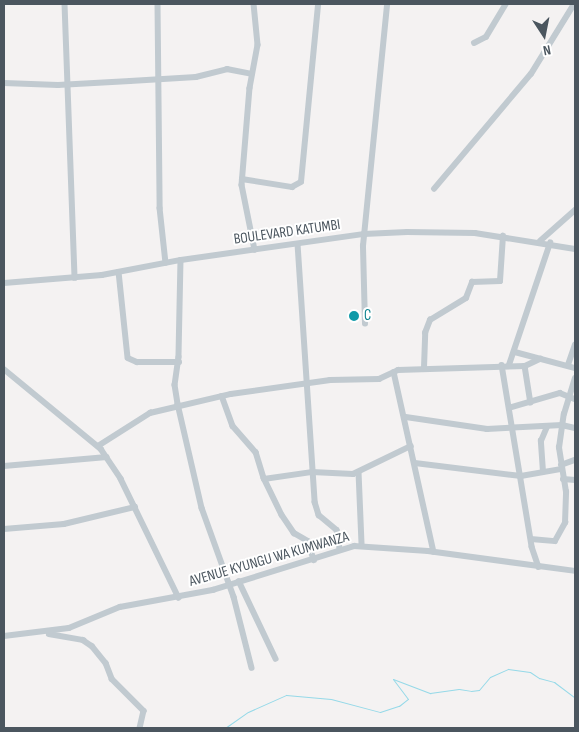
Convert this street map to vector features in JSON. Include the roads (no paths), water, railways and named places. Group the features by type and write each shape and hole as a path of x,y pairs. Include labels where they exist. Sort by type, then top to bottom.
{"street":[{"path":"64,4 70,84 76,278"},
{"path":"158,4 160,208 166,263"},
{"path":"254,4 258,45 252,74 242,179 255,250"},
{"path":"242,179 292,187 301,182 318,4"},
{"path":"365,324 364,234 387,4"},
{"path":"474,43 486,37 506,4"},
{"path":"434,189 531,74 574,4"},
{"path":"4,83 70,84 196,77 221,69 252,74"},
{"path":"540,241 575,210"},
{"name":"BOULEVARD KATUMBI","path":"4,283 76,278 180,260 364,234 430,231 503,236 540,241 575,249"},
{"path":"424,368 425,333 430,320 466,298 472,282 500,281 503,236"},
{"path":"539,567 531,539 520,476 509,408 506,365 515,352 550,243"},
{"path":"298,244 312,472 316,508 319,515 337,530 340,550"},
{"path":"180,260 178,362 175,385 178,404 202,508 229,584 252,668"},
{"path":"118,272 128,358 137,362 178,362"},
{"path":"568,365 575,350"},
{"path":"515,352 575,368"},
{"path":"98,446 142,416 178,404 265,388 307,385 330,380 379,379 394,372 424,368 524,366 540,359"},
{"path":"524,366 531,403"},
{"path":"4,369 98,446 135,507 180,598"},
{"path":"394,372 406,417 434,552"},
{"path":"531,539 552,542 562,532 566,504 561,467 562,425 572,398 575,379"},
{"path":"509,408 560,393 572,398"},
{"path":"222,396 233,426 259,460 264,479 294,533 308,541 314,560"},
{"path":"406,417 513,430 562,425 575,428"},
{"path":"543,472 541,441 548,427"},
{"path":"264,479 312,472 359,472 411,446"},
{"path":"4,466 107,458"},
{"path":"415,463 520,476 561,467 575,460"},
{"path":"359,472 362,545"},
{"path":"564,479 575,480"},
{"path":"4,529 64,524 135,507"},
{"name":"AVENUE KYUNGU WA KUMWANZA","path":"4,636 69,628 135,603 180,598 362,545 434,552 575,572"},
{"path":"239,581 276,659"},
{"path":"39,632 83,640 92,646 106,663 112,679 144,711 140,728"}],"waterway":[{"path":"225,728 248,712 286,695 331,699 380,712 399,706 408,699 393,679 430,693 459,689 471,691 479,690 490,677 508,669 530,672 539,678 554,682 575,698"}],"place":[{"name":"C","path":"354,316"}]}
